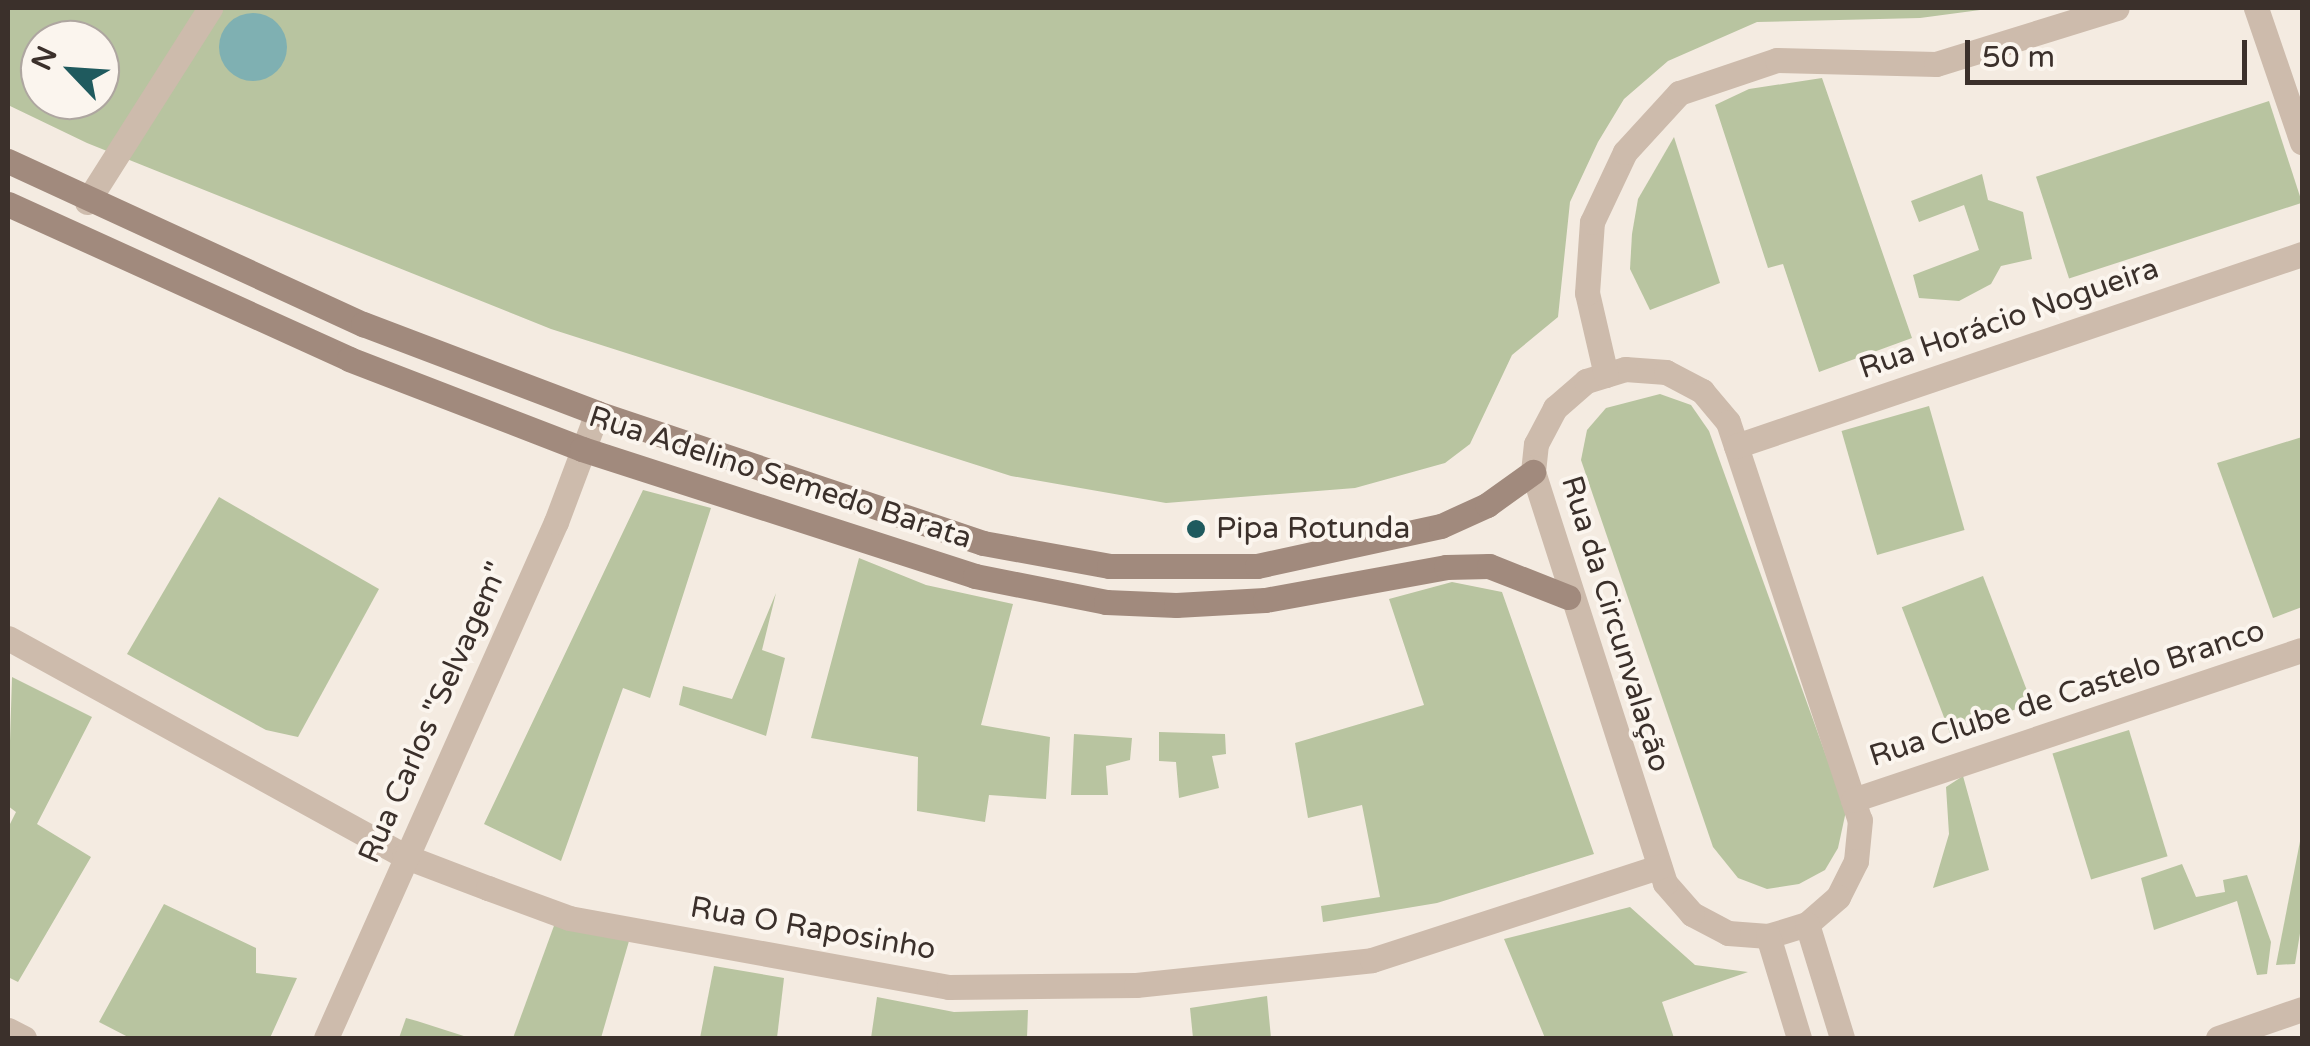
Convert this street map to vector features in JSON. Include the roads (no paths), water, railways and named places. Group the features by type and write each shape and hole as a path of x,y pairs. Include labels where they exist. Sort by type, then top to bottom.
{"main road":[{"name":"Rua Adelino Semedo Barata","path":"8,161 87,202 363,324 597,413 984,543 1109,566 1257,566 1329,554 1441,526 1487,506 1533,472"},
{"name":"Rua Adelino Semedo Barata","path":"8,204 349,359 582,449 975,576 1106,602 1265,600 1446,567 1489,566 1568,597"}],"street":[{"path":"87,202 210,8"},
{"path":"1606,375 1587,293 1592,222 1625,152 1680,93 1778,60 1936,64 2117,8"},
{"path":"2256,8 2302,142"},
{"name":"Rua Horácio Nogueira","path":"1736,446 2302,254"},
{"name":"Rua da Circunvalação","path":"1666,372 1702,390 1728,422 1736,446 1860,820 1856,861 1838,897 1807,924 1768,936 1728,933 1692,914 1659,867 1568,597 1533,472 1536,444 1555,408 1586,382 1606,375 1666,372"},
{"name":"Rua Carlos \"Selvagem\"","path":"326,1038 597,413"},
{"name":"Rua O Raposinho","path":"8,638 404,856 570,918 949,987 1136,985 1372,960 1659,867"},
{"name":"Rua Clube de Castelo Branco","path":"1853,800 2302,650"},
{"path":"1807,924 1842,1038"},
{"path":"1768,936 1800,1038"},
{"path":"2218,1038 2302,1009"},
{"path":"8,1030 24,1038"}],"water":[{"path":"253,13 277,23 287,47 277,71 253,81 229,71 219,47 229,23"}],"place":[{"name":"Pipa Rotunda","path":"1196,529"}]}
